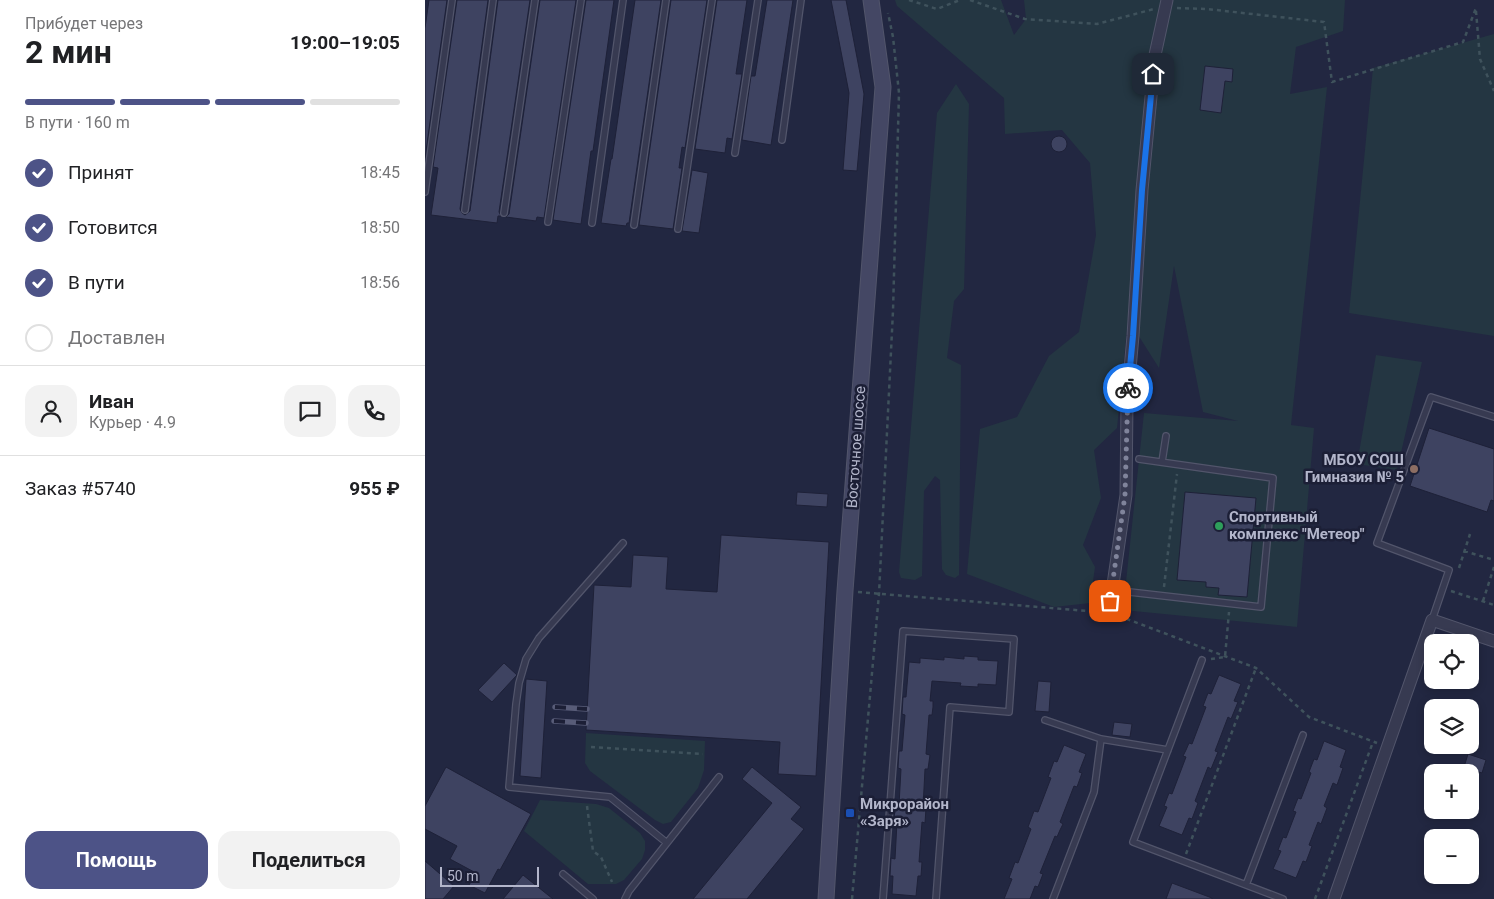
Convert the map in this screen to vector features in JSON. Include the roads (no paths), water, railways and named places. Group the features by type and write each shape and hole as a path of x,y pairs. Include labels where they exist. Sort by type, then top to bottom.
{"main road":[{"name":"Восточное шоссе","path":"826,897 845,592 883,87 871,0"}],"street":[{"path":"1109,612 1125,495 1127,402 1143,180 1155,55 1166,4"},
{"path":"1334,899 1433,620 1494,641"}],"lane":[{"path":"425,192 452,0"},
{"path":"465,210 493,0"},
{"path":"504,213 535,0"},
{"path":"548,222 581,0"},
{"path":"592,223 623,0"},
{"path":"634,225 666,0"},
{"path":"678,230 712,0"},
{"path":"735,153 758,0"},
{"path":"782,140 801,0"},
{"path":"1433,620 1449,570 1377,543 1431,397 1494,418"},
{"path":"1162,462 1166,436"},
{"path":"1112,590 1261,607 1273,478 1139,459"},
{"path":"623,543 539,638 526,659 519,683 516,704 509,788 610,796 667,843"},
{"path":"883,899 903,631 1014,639 1009,712 950,708 936,899"},
{"path":"1202,660 1133,842 1283,899"},
{"path":"1045,720 1101,739 1168,750"},
{"path":"1246,885 1303,735"},
{"path":"1053,899 1094,792 1101,739"},
{"path":"625,899 629,891 719,778"},
{"path":"563,874 593,899"}],"railway":[{"path":"555,707 587,709"},
{"path":"554,721 586,723"}],"place":[{"name":"МБОУ СОШ Гимназия № 5","path":"1414,469"},
{"name":"Спортивный комплекс \"Метеор\"","path":"1219,526"},
{"name":"Микрорайон «Заря»","path":"850,813"}]}
